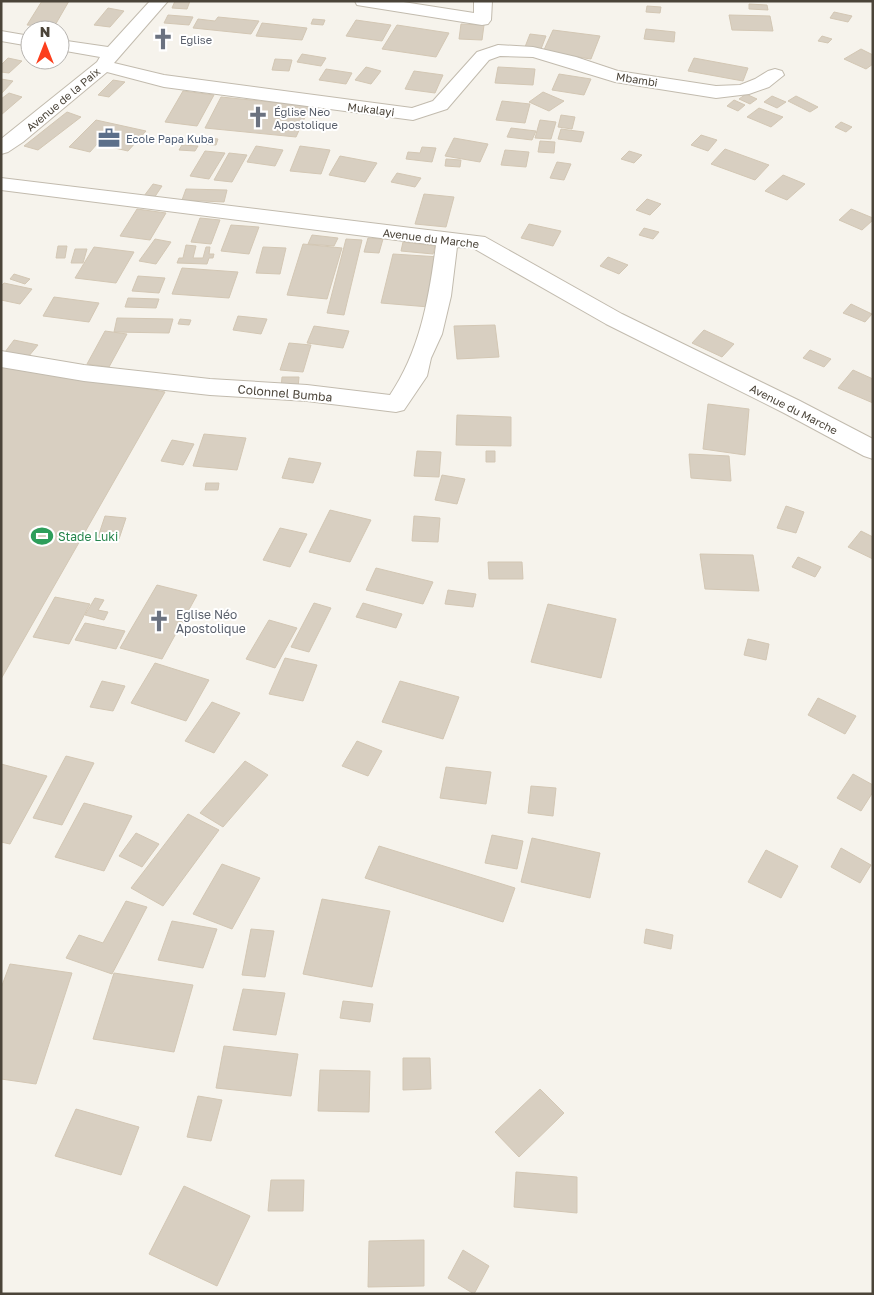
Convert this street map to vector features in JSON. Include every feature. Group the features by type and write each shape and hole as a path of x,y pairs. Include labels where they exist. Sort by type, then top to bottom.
{"street":[{"name":"Avenue de la Paix","path":"1,148 16,138 107,60 160,1"},
{"path":"362,1 482,20 483,1"},
{"path":"1,36 20,39"},
{"name":"Mukalayi","path":"70,48 164,81 413,114 440,105 483,56 498,50"},
{"name":"Mbambi","path":"498,50 533,52 570,61 615,76 716,92 742,90 762,83 776,75"},
{"name":"Avenue du Marche","path":"1,184 447,240 478,242 614,319 783,402 873,450"},
{"name":"Colonnel Bumba","path":"1,359 94,374 210,387 307,393 396,404 415,376 420,358 431,334 440,296 447,240"}],"building":[{"path":"42,1 69,1 58,20 30,20"},
{"path":"175,1 190,1 187,9 172,8"},
{"path":"749,4 767,5 768,10 749,9"},
{"path":"647,6 661,7 660,13 646,12"},
{"path":"108,8 124,11 110,27 94,25"},
{"path":"834,12 852,16 848,22 830,18"},
{"path":"168,15 193,17 189,25 164,23"},
{"path":"729,15 770,16 773,31 732,30"},
{"path":"218,17 259,21 251,34 193,28 198,19 215,21"},
{"path":"313,19 325,20 323,25 311,24"},
{"path":"356,20 391,25 382,41 346,36"},
{"path":"262,23 307,28 302,40 256,36"},
{"path":"461,24 484,25 482,40 459,39"},
{"path":"397,25 449,33 436,57 382,49"},
{"path":"646,29 675,32 674,42 644,39"},
{"path":"553,30 600,36 591,59 543,52"},
{"path":"530,34 546,36 541,49 525,47"},
{"path":"822,36 832,39 828,43 818,41"},
{"path":"861,49 873,55 873,64 866,69 844,59"},
{"path":"302,54 326,58 321,66 297,62"},
{"path":"8,58 20,61 20,63 9,73 1,72 1,65"},
{"path":"694,58 748,68 743,81 688,71"},
{"path":"275,59 292,60 289,71 272,70"},
{"path":"366,67 381,71 371,84 355,80"},
{"path":"498,67 535,69 533,85 495,83"},
{"path":"326,69 352,73 346,84 319,80"},
{"path":"414,71 443,75 435,93 405,89"},
{"path":"559,74 591,79 584,95 552,90"},
{"path":"1,79 13,81 2,93 1,93"},
{"path":"113,80 125,82 109,97 98,95"},
{"path":"183,91 214,95 197,126 165,122"},
{"path":"543,92 564,101 549,111 529,102"},
{"path":"9,93 22,97 1,115 1,99"},
{"path":"746,94 757,99 750,104 739,99"},
{"path":"772,96 786,102 777,108 764,102"},
{"path":"796,96 818,107 810,112 788,101"},
{"name":"Église Neo Apostolique","path":"221,97 310,106 296,137 205,128"},
{"path":"734,100 745,105 738,111 727,106"},
{"path":"502,101 530,104 525,123 496,120"},
{"path":"759,108 783,117 771,127 747,117"},
{"path":"67,112 81,117 38,150 24,146"},
{"path":"561,115 575,117 572,129 558,127"},
{"name":"Ecole Papa Kuba","path":"96,120 146,131 128,151 97,144 90,152 69,147"},
{"path":"540,120 556,122 551,139 535,138"},
{"path":"841,122 852,127 846,132 835,127"},
{"path":"511,128 536,131 532,140 507,137"},
{"path":"561,129 584,132 581,142 558,139"},
{"path":"701,135 717,140 708,151 691,145"},
{"path":"190,136 218,139 216,145 186,143"},
{"path":"454,138 488,144 480,162 445,156"},
{"path":"540,141 555,142 554,153 538,152"},
{"path":"182,145 198,146 195,151 179,150"},
{"path":"256,146 283,150 275,166 247,162"},
{"path":"300,146 330,150 321,174 290,171"},
{"path":"422,147 436,148 432,162 406,159 408,152 420,153"},
{"path":"725,149 769,165 755,180 711,164"},
{"path":"505,150 529,152 526,167 501,165"},
{"path":"205,151 225,153 209,179 190,176"},
{"path":"629,151 642,155 634,163 621,159"},
{"path":"229,153 247,155 232,182 214,180"},
{"path":"340,156 377,163 365,182 329,175"},
{"path":"446,159 461,160 460,167 445,166"},
{"path":"557,162 571,164 564,180 550,178"},
{"path":"397,173 421,178 415,187 391,182"},
{"path":"783,175 805,184 787,200 765,191"},
{"path":"153,184 162,186 154,198 144,196"},
{"path":"186,189 227,190 224,202 182,200"},
{"path":"424,194 454,197 446,227 415,224"},
{"path":"647,199 661,204 650,215 636,210"},
{"path":"137,209 166,213 150,240 120,236"},
{"path":"851,209 873,218 873,220 862,230 839,220"},
{"path":"200,218 220,220 211,244 191,242"},
{"path":"529,224 561,231 553,246 521,238"},
{"path":"231,225 259,227 249,254 221,251"},
{"path":"644,228 659,232 653,239 639,235"},
{"path":"312,235 338,238 334,246 308,244"},
{"path":"368,238 383,239 379,253 364,252"},
{"path":"155,239 171,242 156,264 139,261"},
{"path":"346,239 362,240 344,315 327,313"},
{"path":"403,242 435,246 433,254 401,251"},
{"path":"303,244 342,248 327,299 287,295"},
{"path":"186,245 196,246 193,258 203,258 206,247 210,247 209,254 214,254 213,258 209,258 207,264 177,263 179,258 183,258"},
{"path":"58,246 67,246 65,258 56,258"},
{"path":"94,247 134,252 116,283 75,278"},
{"path":"263,247 286,248 280,274 256,273"},
{"path":"75,249 87,249 83,263 71,263"},
{"path":"393,254 440,257 429,307 381,303"},
{"path":"608,257 628,265 619,274 600,266"},
{"path":"182,268 238,272 229,298 172,294"},
{"path":"14,274 30,279 25,284 10,279"},
{"path":"138,276 165,278 159,293 132,291"},
{"path":"4,283 32,289 20,304 1,300 1,286"},
{"path":"54,297 99,303 89,322 43,316"},
{"path":"128,298 159,299 156,308 125,307"},
{"path":"851,304 872,314 865,322 843,313"},
{"path":"238,316 267,319 261,334 233,330"},
{"path":"117,318 173,319 169,333 114,332"},
{"path":"180,319 191,320 189,325 178,324"},
{"path":"495,325 499,357 457,359 454,326"},
{"path":"314,326 349,331 343,348 307,343"},
{"path":"704,330 734,344 722,357 692,343"},
{"path":"105,331 127,334 109,367 87,364"},
{"path":"14,340 38,345 28,357 5,352"},
{"path":"289,343 311,345 303,372 280,370"},
{"path":"810,350 831,359 824,367 803,358"},
{"name":"Stade Luki","path":"1,362 165,392 1,679"},
{"path":"853,370 873,379 873,403 838,388"},
{"path":"282,377 299,377 298,388 281,388"},
{"path":"708,404 749,409 745,455 703,449"},
{"path":"457,415 511,417 511,446 456,445"},
{"path":"204,434 246,438 237,470 193,466"},
{"path":"172,440 194,444 183,465 161,461"},
{"path":"417,451 441,452 439,477 414,476"},
{"path":"486,451 495,451 495,462 486,462"},
{"path":"689,454 729,456 731,481 691,478"},
{"path":"289,458 321,463 313,483 282,478"},
{"path":"442,475 465,479 457,504 435,500"},
{"path":"206,483 219,483 218,490 205,490"},
{"path":"786,506 804,512 796,533 777,528"},
{"path":"330,510 371,520 350,562 309,552"},
{"path":"105,516 126,518 119,539 98,537"},
{"path":"414,516 440,518 438,542 412,541"},
{"path":"280,528 307,534 290,567 263,560"},
{"path":"861,531 873,537 873,559 848,547"},
{"path":"700,554 753,555 759,591 705,589"},
{"path":"798,557 821,567 815,577 792,567"},
{"path":"488,562 522,562 523,579 489,579"},
{"path":"376,568 433,582 423,604 366,590"},
{"name":"Eglise Néo Apostolique","path":"157,585 197,595 162,659 120,648"},
{"path":"448,590 476,594 473,607 445,604"},
{"path":"55,597 90,604 69,644 33,637"},
{"path":"95,598 104,600 98,610 108,612 104,620 85,615"},
{"path":"314,603 331,608 309,652 291,647"},
{"path":"363,603 402,614 396,628 356,617"},
{"path":"548,604 616,619 601,678 531,662"},
{"path":"269,620 297,628 275,668 246,659"},
{"path":"85,623 125,631 116,649 75,640"},
{"path":"748,639 769,644 766,660 744,655"},
{"path":"285,658 317,665 303,701 269,694"},
{"path":"155,663 209,680 186,721 131,703"},
{"path":"102,681 125,686 113,711 90,707"},
{"path":"400,681 459,697 443,739 382,722"},
{"path":"818,698 856,716 845,734 808,715"},
{"path":"212,702 240,713 214,753 185,741"},
{"path":"357,741 382,751 368,776 342,766"},
{"path":"66,756 94,763 62,825 33,818"},
{"path":"245,761 268,775 223,827 200,813"},
{"path":"1,764 47,776 10,844 1,842"},
{"path":"446,767 491,772 486,804 440,798"},
{"path":"853,774 873,785 873,792 861,811 837,798"},
{"path":"531,786 556,788 553,816 528,813"},
{"path":"84,803 132,816 104,871 55,857"},
{"path":"188,814 219,830 163,906 131,888"},
{"path":"136,833 159,844 142,867 119,856"},
{"path":"492,835 523,841 517,869 485,863"},
{"path":"532,838 600,853 590,898 521,882"},
{"path":"379,846 515,888 503,922 365,878"},
{"path":"841,848 871,865 860,883 831,867"},
{"path":"766,850 798,866 781,898 748,882"},
{"path":"222,864 260,878 232,929 193,914"},
{"path":"322,899 390,911 372,987 303,974"},
{"path":"126,901 147,907 112,974 66,958 79,935 103,943"},
{"path":"172,921 217,929 203,968 158,960"},
{"path":"251,929 274,931 265,977 242,975"},
{"path":"646,929 673,935 671,949 644,943"},
{"path":"10,964 72,973 36,1084 1,1079 1,988"},
{"path":"114,973 193,985 174,1052 93,1039"},
{"path":"243,989 285,993 276,1035 233,1030"},
{"path":"343,1001 373,1004 370,1022 340,1018"},
{"path":"224,1046 298,1054 291,1096 216,1088"},
{"path":"403,1058 430,1058 431,1089 403,1090"},
{"path":"320,1070 370,1071 369,1112 318,1111"},
{"path":"540,1089 564,1113 519,1157 495,1132"},
{"path":"198,1096 222,1100 211,1141 187,1137"},
{"path":"76,1109 139,1127 121,1175 55,1156"},
{"path":"516,1172 577,1177 577,1213 514,1207"},
{"path":"271,1180 304,1180 303,1211 268,1211"},
{"path":"184,1186 250,1216 217,1286 149,1254"},
{"path":"424,1240 424,1286 368,1287 369,1241"},
{"path":"463,1250 489,1266 474,1294 448,1278"}],"place":[{"name":"Eglise","path":"163,39"},
{"name":"Église Neo Apostolique","path":"258,117"},
{"name":"Ecole Papa Kuba","path":"109,138"},
{"name":"Stade Luki","path":"42,536"},
{"name":"Eglise Néo Apostolique","path":"159,621"}]}
